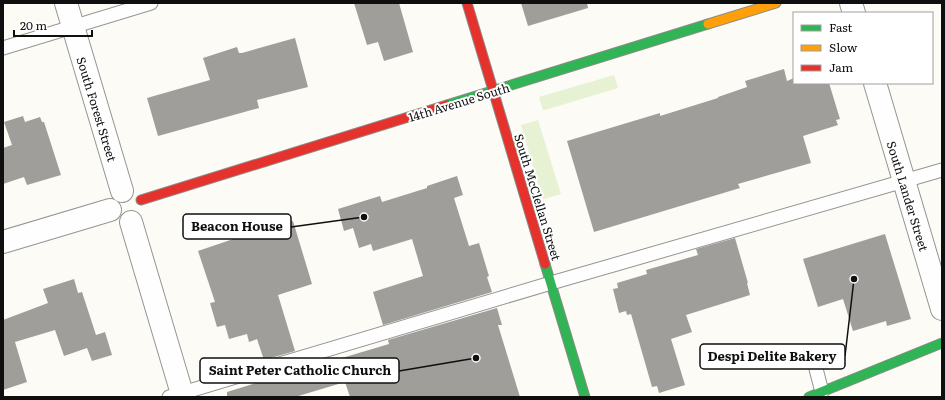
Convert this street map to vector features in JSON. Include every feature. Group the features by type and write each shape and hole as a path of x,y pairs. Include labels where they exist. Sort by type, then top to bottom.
{"street":[{"name":"South Forest Street","path":"66,3 122,191"},
{"name":"South McClellan Street","path":"467,3 585,397"},
{"name":"14th Avenue South","path":"141,200 776,3"},
{"name":"South Lander Street","path":"875,84 942,309"},
{"path":"128,190 134,192 141,200 142,211 140,216 130,222 125,223 115,219 110,210 112,198 122,191 128,190"},
{"path":"3,242 110,210"},
{"path":"130,222 178,396"},
{"path":"809,397 942,343"}],"lane":[{"path":"3,48 152,3"},
{"path":"178,396 551,283 942,170"},
{"path":"815,365 822,392"}],"green space":[{"path":"614,75 618,88 543,110 539,97"},
{"path":"538,120 561,194 544,199 542,198 521,125"}],"building":[{"path":"354,3 399,3 413,52 384,61 378,42 367,45"},
{"path":"521,3 587,3 588,8 528,26"},
{"path":"295,38 308,87 257,100 259,108 158,136 147,98 210,80 203,58 237,47 239,53 242,53"},
{"path":"784,69 787,81 793,78 793,84 829,84 840,119 836,120 838,125 803,136 811,163 738,184 740,188 594,232 567,141 660,113 660,116 718,98 747,87 745,81"},
{"path":"23,116 25,122 40,117 42,122 44,122 61,175 27,185 24,177 3,184 3,148 12,145 4,122"},
{"path":"457,176 463,195 454,198 469,246 479,243 489,276 487,277 492,292 383,325 373,292 423,276 412,239 373,251 371,244 359,248 353,228 344,231 338,209 380,196 382,202 427,188 427,186"},
{"path":"293,221 312,284 278,295 295,351 264,360 257,339 249,342 247,334 229,339 225,325 217,327 210,303 215,302 198,251 257,231 258,232"},
{"path":"885,234 911,319 887,326 886,321 853,331 843,299 818,307 803,259"},
{"path":"735,238 750,295 686,315 692,332 671,339 685,385 659,393 657,386 652,387 631,314 627,315 626,311 619,313 613,289 618,288 617,283 647,274 646,270 698,255 696,249"},
{"path":"74,279 78,293 82,292 96,335 105,332 112,355 92,361 87,348 64,356 55,330 15,342 27,382 3,390 3,320 48,303 43,289"},
{"path":"497,308 502,325 498,325 520,397 350,397 345,382 295,397 227,397 227,392 269,379 268,376 300,366 301,370 352,355 389,344 388,340"}],"traffic: fast":[{"path":"447,105 708,24"},
{"path":"545,264 585,397"},
{"path":"809,397 942,343"}],"traffic: slow":[{"path":"708,24 776,3"}],"traffic: jam":[{"path":"467,3 545,264"},
{"path":"141,200 447,105"}],"place":[{"name":"Beacon House","path":"364,217"},
{"name":"Despi Delite Bakery","path":"854,279"},
{"name":"Saint Peter Catholic Church","path":"476,358"}]}
